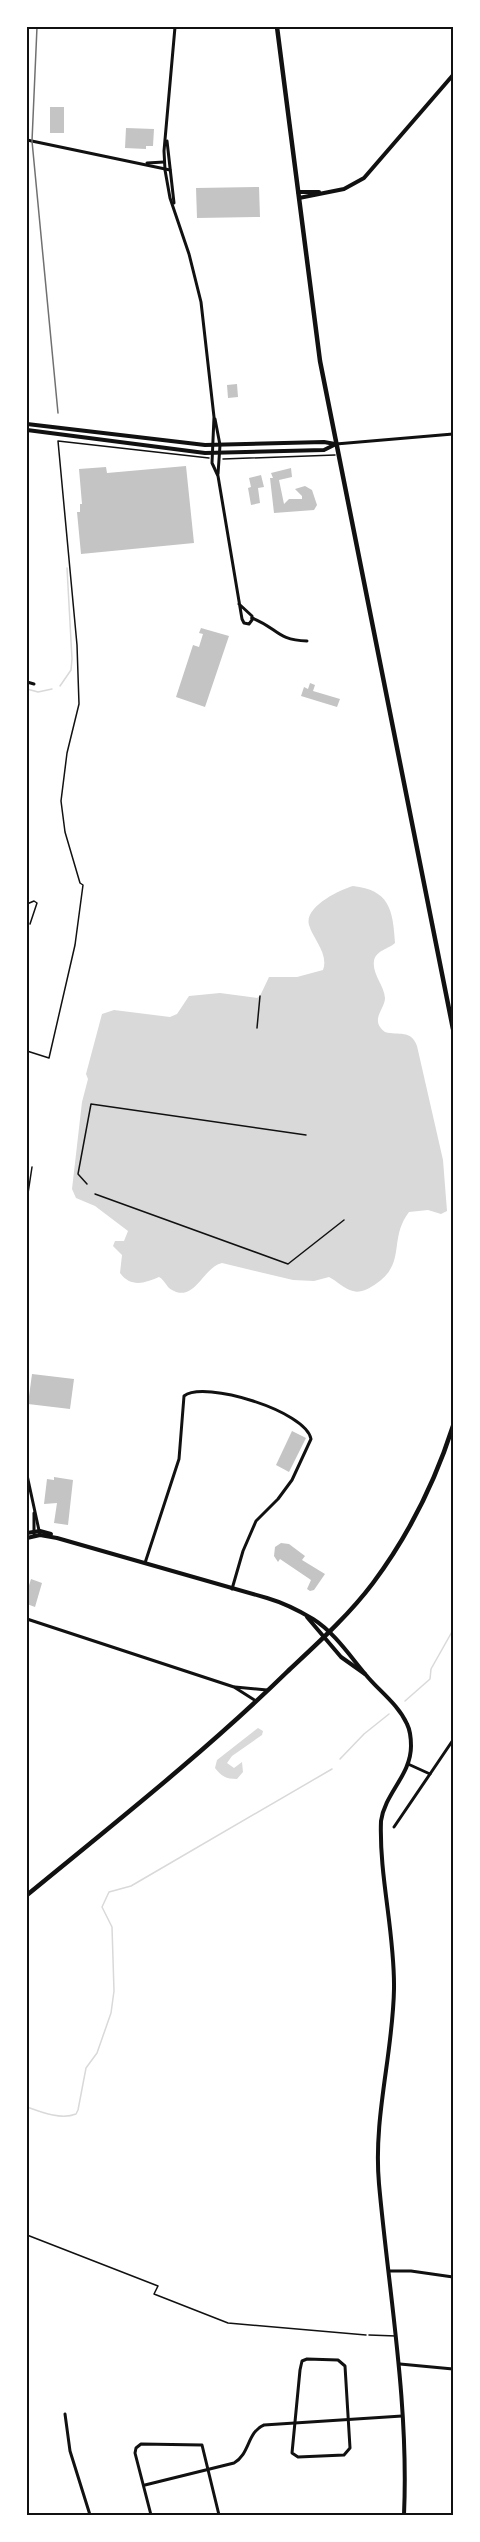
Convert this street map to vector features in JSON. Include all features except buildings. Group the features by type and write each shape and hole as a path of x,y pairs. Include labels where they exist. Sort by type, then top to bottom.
{"main road":[{"path":"277,27 320,361 453,1029"},
{"path":"298,195 344,189 364,178 453,75"},
{"path":"27,423 212,445 324,442 336,444"},
{"path":"27,430 212,453 324,450 336,444"},
{"path":"27,1895 196,1757 328,1633 373,1583 403,1536 430,1487 453,1426"},
{"path":"27,1535 40,1533 54,1536 276,1601 306,1616 328,1633 398,1709 408,1725 411,1741 408,1764 385,1804 381,1821 394,1979 377,2145 379,2184 400,2364 405,2459 404,2515"},
{"path":"306,1616 323,1638 350,1665 365,1675"}],"street":[{"path":"175,27 165,170 199,289 214,417 220,445 218,476 242,622 249,624 252,618"},
{"path":"27,140 170,170"},
{"path":"145,164 167,162"},
{"path":"167,162 174,207"},
{"path":"214,417 212,463 218,476"},
{"path":"336,444 453,435"},
{"path":"239,604 252,618 267,624 286,639 307,641"},
{"path":"27,682 34,684"},
{"path":"144,1563 178,1459 184,1396 193,1392 251,1399 303,1425 310,1434 310,1443 292,1480 256,1521 243,1551 232,1588"},
{"path":"27,1475 40,1533"},
{"path":"34,1512 34,1533"},
{"path":"27,1619 234,1687 268,1690"},
{"path":"234,1687 256,1701"},
{"path":"394,1827 453,1740"},
{"path":"408,1764 430,1773"},
{"path":"390,2271 411,2271 453,2277"},
{"path":"307,2358 338,2360 343,2363 350,2448 344,2455 294,2456 291,2449 294,2424 302,2361 307,2358"},
{"path":"400,2364 453,2369"},
{"path":"64,2414 70,2451 90,2515"},
{"path":"145,2485 231,2465 243,2458 254,2432 267,2425 402,2416"},
{"path":"151,2515 135,2453 137,2446 141,2444 199,2444 203,2447 219,2515"}],"lane":[{"path":"27,1200 32,1167"},
{"path":"369,2335 397,2336"}],"path":[{"path":"27,1052 49,1058 75,945 84,885 80,884 68,846 61,801 67,753 78,705 77,645 58,441 209,458"},
{"path":"222,459 331,456"},
{"path":"27,904 34,901 37,903 30,924"},
{"path":"257,1028 260,996"},
{"path":"87,1184 78,1174 91,1104 306,1135"},
{"path":"83,1180 86,1176"},
{"path":"95,1194 288,1264 344,1220"},
{"path":"27,2235 158,2286 154,2294 228,2323 369,2335"}],"shaded area":[{"path":"353,886 365,888 382,897 387,903 393,920 395,943 380,952 374,961 385,998 378,1023 385,1032 408,1035 417,1046 443,1160 447,1211 441,1214 428,1210 409,1212 399,1233 390,1270 383,1279 365,1290 355,1292 329,1277 314,1281 293,1280 222,1263 215,1266 187,1292 180,1293 172,1290 159,1277 138,1283 129,1281 120,1273 122,1255 113,1246 115,1241 124,1241 128,1231 95,1206 76,1198 72,1189 82,1102 88,1079 86,1074 102,1014 114,1010 170,1017 177,1014 189,996 220,993 257,998 269,977 297,977 323,970 324,958 309,925 309,918 324,900"},
{"path":"258,1728 263,1731 262,1735 232,1756 227,1763 234,1768 242,1762 243,1772 237,1779 222,1775 215,1768 217,1760"}],"waterway":[{"path":"60,686 71,670 72,659 67,568"},
{"path":"27,689 38,692 52,689"},
{"path":"405,1701 430,1679 431,1669 453,1630"},
{"path":"340,1759 364,1734 389,1714"},
{"path":"27,2107 51,2115 64,2116 76,2114 78,2110 86,2068 97,2053 111,2013 114,1991 112,1927 102,1907 109,1892 131,1886 332,1769"}],"railway":[{"path":"37,27 32,141 58,413"}]}
